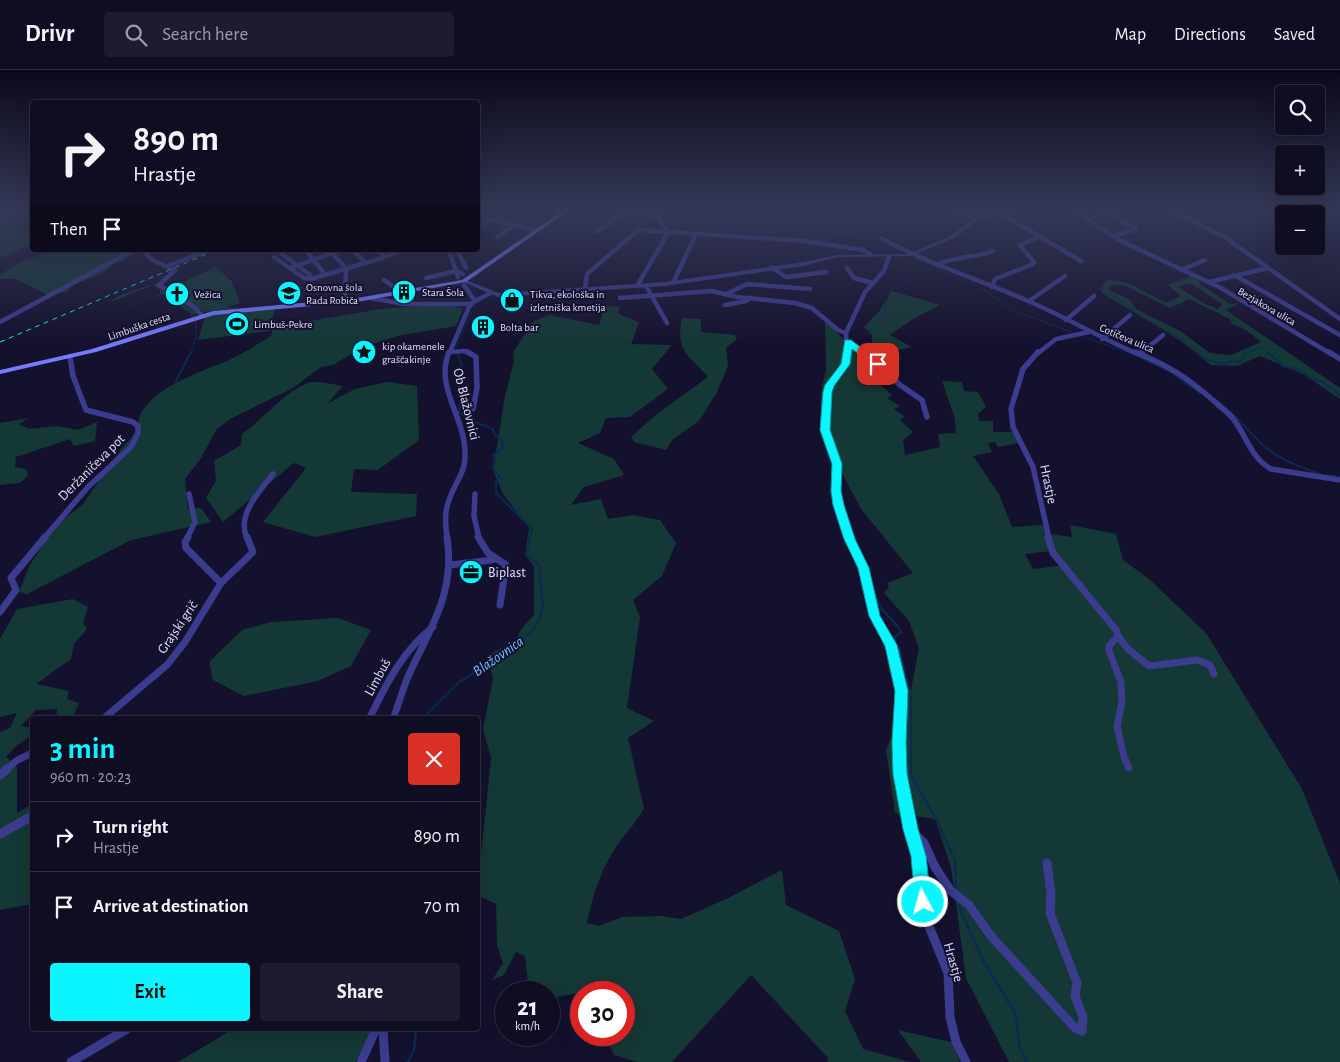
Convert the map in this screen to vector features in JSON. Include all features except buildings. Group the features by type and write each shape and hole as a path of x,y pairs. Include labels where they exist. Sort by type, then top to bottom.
{"main road":[{"path":"463,277 505,253"},
{"name":"Limbuška cesta","path":"0,372 70,357 121,343 202,315 228,310 371,298 436,285 463,277"}],"street":[{"path":"0,322 128,253"},
{"path":"145,253 152,260 175,270 174,273 159,285 170,295 192,305 202,315"},
{"path":"168,266 201,253"},
{"path":"308,253 323,272"},
{"path":"290,268 326,253"},
{"path":"333,253 344,267 345,301"},
{"path":"356,253 363,260"},
{"path":"274,257 307,279 390,253"},
{"path":"455,253 463,277"},
{"path":"455,253 473,301"},
{"path":"585,288 587,274 611,253"},
{"path":"637,286 656,253"},
{"path":"673,283 687,253"},
{"path":"867,253 871,256"},
{"path":"937,265 948,259 977,257 987,253"},
{"path":"992,287 995,279 1033,264 1034,262 1027,253"},
{"path":"1065,253 1081,261"},
{"path":"1070,256 1076,253"},
{"name":"Bezjakova ulica","path":"1147,253 1209,282 1340,359"},
{"path":"1247,253 1340,319"},
{"path":"282,254 310,275"},
{"path":"426,278 463,277 498,295 585,288 646,286 804,264 836,256 890,257 913,254"},
{"name":"Cotičeva ulica","path":"913,254 1029,301 1102,339 1140,354 1185,376 1234,419 1251,450 1264,465 1287,472 1340,480"},
{"path":"890,257 884,271 865,292 846,333 848,342 878,364 900,385 922,400 927,416"},
{"path":"1184,269 1205,260"},
{"path":"771,268 786,277 826,272"},
{"path":"847,268 854,278 873,283"},
{"path":"1209,282 1268,268"},
{"path":"1234,275 1340,335"},
{"path":"1029,301 1065,276"},
{"path":"384,280 400,291"},
{"path":"726,294 747,284 810,289"},
{"path":"646,286 667,323"},
{"path":"620,298 651,297 699,291 808,306 838,330 846,333"},
{"path":"371,298 404,304 473,301 491,293"},
{"path":"1066,320 1094,296"},
{"path":"725,305 739,303 750,298"},
{"name":"Ob Blažovnici","path":"394,716 407,679 434,626 450,565 445,521 448,503 465,468 464,441 444,377 444,365 454,352 473,301"},
{"path":"1102,339 1130,316"},
{"name":"Hrastje","path":"1089,332 1080,336 1063,337 1052,342 1027,364 1023,369 1011,409 1013,427 1034,467 1045,526 1054,553 1116,630 1118,636 1128,649 1149,666 1197,660 1210,664 1214,674"},
{"path":"1140,354 1163,335"},
{"name":"Hrastje","path":"848,342 846,364 839,376 830,385 828,392 825,430 837,464 836,491 838,505 850,539 864,568 875,616 891,645 902,691 899,742 900,774 910,829 918,856 924,914 948,973 950,1017 956,1042 966,1062"},
{"path":"454,352 472,354 477,360 473,409"},
{"name":"Deržaničeva pot","path":"0,612 16,590 11,578 72,503 130,447 139,434 138,426 130,419 94,414 86,410 73,376 70,357"},
{"name":"Grajski grič","path":"107,716 145,685 177,654 221,583 253,552 243,528 245,519 256,497 274,474"},
{"path":"189,494 195,522 185,542 186,548 221,583"},
{"path":"475,494 472,516 476,531 492,560"},
{"path":"450,565 492,560 506,565 500,605"},
{"name":"Limbuš","path":"371,716 398,663 422,634 434,626"},
{"path":"1118,636 1109,646 1109,651 1121,682 1122,702 1117,726 1124,757 1129,768"},
{"path":"0,775 16,761 30,754"},
{"path":"0,834 30,817"},
{"path":"910,829 924,843 935,867 950,890 969,906 991,936 1039,990 1075,1028 1082,1031 1083,1016 1075,996 1077,983 1050,913 1051,893 1047,863"},
{"path":"71,1062 124,1031"},
{"path":"361,1062 375,1031"},
{"path":"384,1031 385,1062"}],"green space":[{"path":"0,253 11,253 0,258"},
{"path":"46,253 134,253 123,261 115,263 103,273 75,284 66,292 48,295 16,279 0,279 0,274 23,261"},
{"path":"216,267 232,282 240,303 224,308 238,307 236,308 204,312 180,296 184,294 176,289 191,278"},
{"path":"1191,276 1230,304 1239,303 1226,310 1340,388 1340,399 1303,374 1260,356 1237,366 1211,365 1178,339 1102,293 1100,288 1108,280 1128,283 1166,303 1181,296 1168,285","holes":["1190,283 1222,304 1222,305 1218,309 1205,304 1178,287","1113,285 1126,286 1170,308 1189,299 1230,319 1232,324 1246,330 1261,342 1231,355 1210,353 1180,331 1136,309 1130,300 1108,289"]},
{"path":"156,283 160,289 190,305 198,313 191,316 190,313 162,294 115,312 160,294 160,290 153,285 108,303 118,296"},
{"path":"892,291 940,305 913,319 890,335 912,347 895,351 902,360 894,359 872,344 872,335 864,327 880,310"},
{"path":"448,304 463,309 456,326 402,335 365,346 333,365 321,367 293,388 230,419 216,430 201,458 185,479 188,509 201,508 211,522 131,540 27,594 19,592 30,565 54,527 83,504 121,449 138,430 140,416 147,404 159,394 188,377 231,359 251,348 271,336 273,327 380,309"},
{"path":"605,306 621,307 617,313 639,322 631,344 672,345 652,369 668,389 630,417 606,418 600,433 578,443 614,459 624,475 584,487 571,505 601,499 608,519 633,515 660,520 676,543 662,576 633,600 640,617 627,708 654,721 628,738 644,808 614,850 603,870 595,891 587,923 599,926 622,917 660,916 681,919 728,898 782,870 786,905 839,931 855,979 845,1011 863,1049 910,1062 828,1062 828,1058 751,975 672,1062 638,1062 614,1055 610,1046 635,1046 635,981 570,981 570,994 560,997 560,981 528,981 525,956 516,952 504,975 492,980 503,963 497,945 496,904 481,897 480,886 480,866 491,758 483,729 493,679 487,656 516,640 522,628 534,615 534,566 525,555 529,528 503,494 493,470 505,396 514,361 513,352 534,321 550,315 599,325"},
{"name":"Limbuš-Pekre","path":"275,308 270,331 198,340 205,317 220,313"},
{"path":"682,318 701,319 701,332 735,335 737,339 726,348 728,366 716,394 699,421 673,439 666,450 634,442 631,437 657,414 708,377 689,357 682,345 680,329"},
{"path":"825,320 847,343 867,358 862,369 892,395 887,398 900,406 894,409 905,417 900,420 913,432 903,440 905,455 940,447 938,434 956,433 955,419 942,381 962,382 964,391 978,392 986,407 978,414 979,421 993,421 993,432 1014,432 1020,443 998,447 995,442 988,443 992,452 973,456 999,494 1012,527 1043,525 1051,551 1025,554 1033,569 1064,565 1055,553 1049,534 1072,537 1070,525 1116,534 1123,560 1149,579 1206,633 1302,789 1340,883 1340,1062 1009,1062 966,978 951,867 935,819 895,813 886,750 911,690 919,648 909,621 884,593 889,587 887,583 913,573 861,509 820,431 822,387 826,369"},
{"path":"312,382 343,386 328,403 355,389 387,382 417,386 419,440 378,470 354,469 351,492 417,494 416,516 315,537 263,522 306,468 294,463 223,522 206,498 216,481 214,461 241,445 242,434 282,399 299,387"},
{"path":"29,418 19,424 29,429 57,426 78,430 97,422 95,441 74,446 70,439 16,457 15,467 26,469 28,476 19,483 0,485 0,423"},
{"path":"73,599 88,607 83,623 87,629 74,644 71,659 36,684 69,691 67,699 79,703 73,716 56,716 57,709 36,710 21,726 30,728 30,736 16,746 6,757 17,767 17,813 30,805 30,904 0,910 0,732 10,728 17,713 0,717 0,639 17,609"},
{"path":"338,618 371,630 351,666 318,681 244,696 213,680 209,662 242,630 271,622"},
{"path":"898,1030 951,1042 960,1062 921,1062"},
{"path":"230,1031 369,1031 371,1037 355,1062 178,1062"}],"waterway":[{"name":"Blažovnica","path":"454,253 461,270"},
{"path":"918,259 978,286 1013,310 1074,333"},
{"path":"1096,273 1107,281 1102,287 1105,292 1128,305 1137,314 1183,340 1198,354"},
{"path":"865,335 882,319 891,290 916,274"},
{"name":"Blažovnica","path":"457,354 455,349 476,303 477,296 470,286"},
{"path":"162,291 184,304 194,315"},
{"path":"191,354 196,336 196,320"},
{"path":"1086,338 1132,354"},
{"path":"849,346 849,359"},
{"path":"1244,354 1262,347 1270,354"},
{"path":"175,383 191,352"},
{"name":"Blažovnica","path":"425,716 458,683 514,647 532,631 539,621 543,607 539,565 526,555 532,529 496,493 496,482 501,479 493,468 495,459 493,456 502,448 503,442 494,434 493,429 470,420 459,412 461,394 456,375 462,365 457,352"},
{"path":"1129,352 1169,371 1200,393"},
{"path":"1196,352 1208,360 1224,364 1230,361 1239,362 1244,358 1244,354"},
{"path":"1268,352 1283,366 1301,370 1310,378 1323,382 1340,395"},
{"path":"833,386 848,366"},
{"path":"1216,400 1274,454 1320,474"},
{"path":"1325,475 1340,477"},
{"path":"847,520 855,544"},
{"path":"860,552 867,566 879,604 901,632 895,637 895,642"},
{"path":"899,647 911,698 911,775 936,819 955,861 956,889"},
{"path":"959,906 982,959 1015,1013 1020,1048 1027,1062"},
{"name":"Blažovnica","path":"408,1062 414,1050 416,1031"}],"railway":[{"path":"0,342 208,253"}],"place":[{"name":"Stara Šola","path":"404,292"},
{"name":"Osnovna šola Rada Robiča","path":"289,293"},
{"name":"Vežica","path":"177,294"},
{"name":"Tikva, ekološka in izletniška kmetija","path":"512,300"},
{"name":"Limbuš-Pekre","path":"237,324"},
{"name":"Bolta bar","path":"483,327"},
{"name":"kip okamenele graščakinje","path":"364,352"},
{"name":"Biplast","path":"471,572"}],"route":[{"path":"878,364 848,342 846,364 839,376 830,385 828,392 825,430 837,464 836,491 838,505 850,539 864,568 875,616 891,645 902,691 899,742 900,774 910,829 918,856 923,902"}]}
